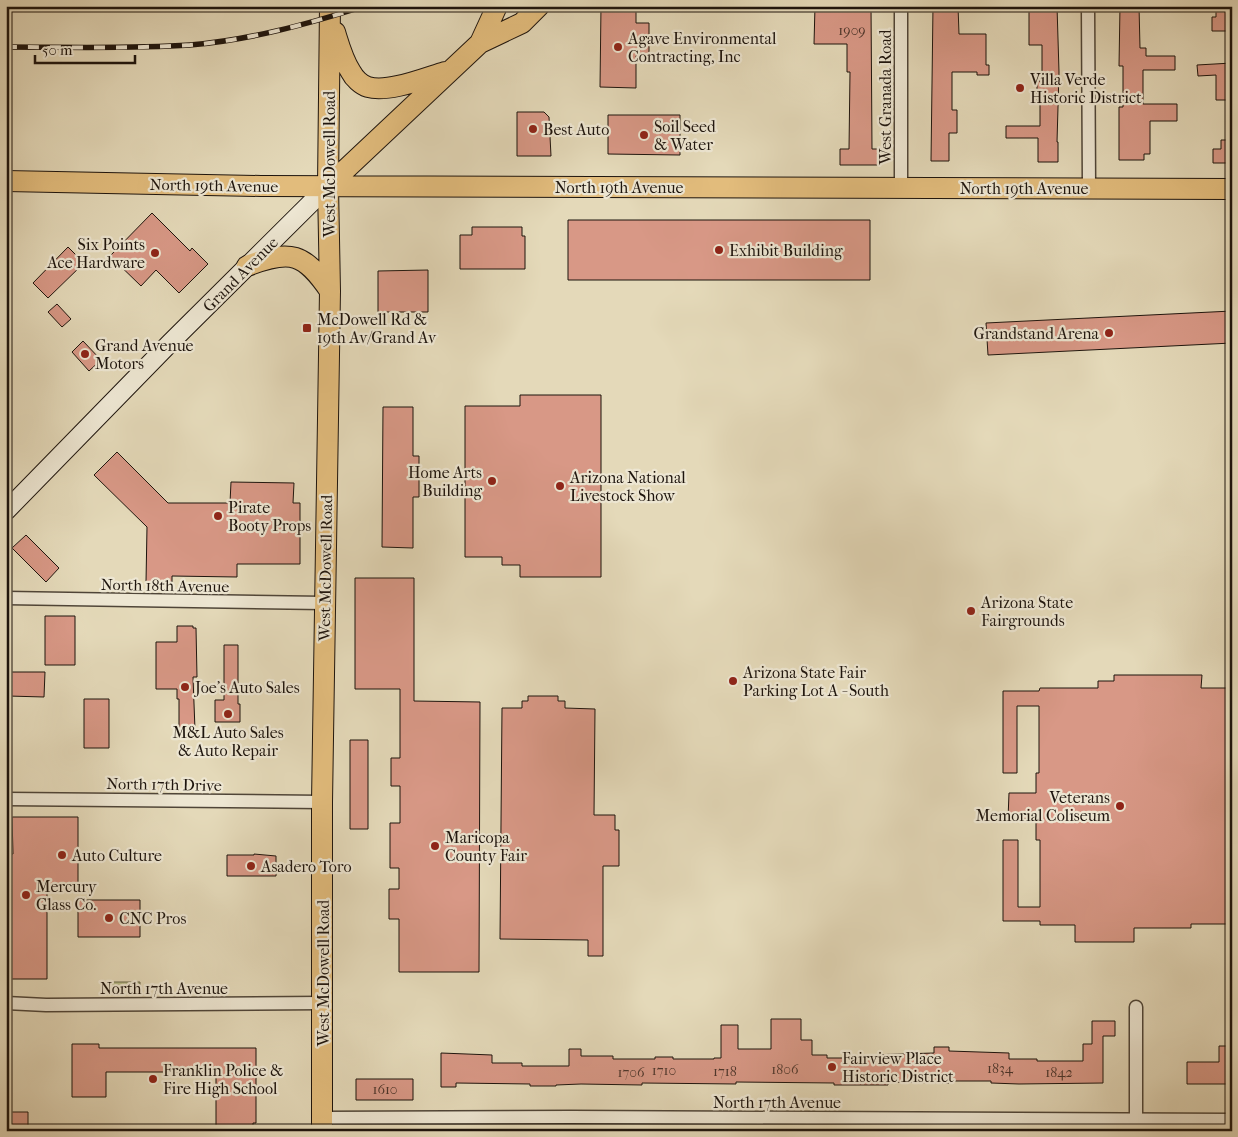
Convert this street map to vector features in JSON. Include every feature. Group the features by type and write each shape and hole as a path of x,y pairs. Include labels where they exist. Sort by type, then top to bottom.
{"main road":[{"name":"Grand Avenue","path":"480,43 497,6"},
{"name":"Grand Avenue","path":"6,511 174,338 328,186 449,71 480,43 522,23 539,6"},
{"path":"330,12 350,71 360,83 367,87 392,87 449,71"},
{"name":"West McDowell Road","path":"322,1124 322,802 330,291 328,186 330,12"},
{"name":"North 19th Avenue","path":"6,181 328,186 1232,189"},
{"path":"247,266 270,258 298,258 310,265 330,291"}],"street":[{"name":"West Granada Road","path":"901,6 901,187"},
{"path":"1088,6 1088,188"},
{"name":"North 18th Avenue","path":"6,598 324,603"},
{"name":"North 17th Drive","path":"6,799 322,802"},
{"name":"North 17th Avenue","path":"6,1003 46,1005 323,1003"},
{"path":"1136,1007 1136,1126"},
{"name":"North 17th Avenue","path":"322,1124 837,1118 1136,1126 1232,1120"}],"green space":[{"path":"102,982 140,982 140,989 102,988"}],"building":[{"name":"Agave Environmental Contracting, Inc","path":"601,6 636,6 636,23 649,23 649,56 636,56 636,88 600,87"},
{"path":"815,6 871,6 872,149 878,149 878,165 840,165 840,149 849,149 850,72 847,72 847,44 814,44"},
{"path":"933,6 958,6 959,34 986,34 986,65 989,65 989,75 977,75 977,72 952,72 952,110 957,110 957,133 949,133 949,161 931,161"},
{"path":"1029,6 1057,6 1059,72 1058,162 1038,162 1038,138 1006,138 1006,126 1040,126 1040,101 1037,101 1037,81 1042,81 1042,45 1029,45"},
{"path":"1120,6 1139,6 1140,48 1146,48 1146,56 1175,56 1175,70 1143,70 1143,104 1177,104 1177,121 1150,121 1150,154 1144,154 1144,160 1119,160 1119,107 1123,107 1123,66 1119,66"},
{"path":"1216,6 1232,6 1232,31 1212,31 1212,17 1216,17"},
{"path":"1232,63 1232,100 1216,100 1216,75 1198,76 1197,65"},
{"name":"Best Auto","path":"517,112 544,112 549,117 551,156 517,156"},
{"name":"Soil Seed & Water","path":"608,115 680,115 680,155 608,154"},
{"path":"1221,140 1232,140 1232,163 1213,163 1213,149 1221,149"},
{"name":"Six Points Ace Hardware","path":"152,213 190,251 192,248 208,264 179,293 156,270 141,286 110,256"},
{"name":"Exhibit Building","path":"568,220 870,220 870,280 568,280"},
{"path":"472,227 522,227 522,236 525,236 525,269 460,269 460,235 472,235"},
{"name":"Six Points Ace Hardware","path":"68,247 84,263 48,298 33,283"},
{"path":"428,270 428,312 378,312 378,271"},
{"path":"57,304 71,319 62,327 48,312"},
{"name":"Grandstand Arena","path":"1232,311 1232,343 988,355 986,323"},
{"name":"Grand Avenue Motors","path":"83,341 101,360 89,371 72,352"},
{"name":"Arizona National Livestock Show","path":"520,395 601,395 601,577 520,577 520,565 502,565 502,557 465,557 465,406 520,406"},
{"path":"383,407 413,407 413,456 419,456 419,497 413,497 413,548 382,547"},
{"name":"Pirate Booty Props","path":"117,452 168,503 230,503 231,482 294,483 293,503 300,503 300,564 237,564 237,577 172,576 172,582 146,582 147,527 94,475"},
{"path":"26,535 59,568 46,582 12,548"},
{"name":"Maricopa County Fair","path":"355,578 414,578 414,701 480,702 479,972 399,972 399,919 389,919 389,889 399,889 399,868 390,868 390,823 400,823 400,786 391,786 391,758 400,758 400,689 355,689"},
{"path":"45,616 75,616 75,665 45,665"},
{"name":"Joe's Auto Sales","path":"177,626 193,626 193,628 196,628 197,677 193,677 195,730 179,730 179,699 177,699 177,689 156,689 156,642 177,642"},
{"path":"224,645 238,645 238,704 240,704 240,722 215,722 215,700 224,700"},
{"path":"9,672 45,672 44,697 8,696"},
{"name":"Veterans Memorial Coliseum","path":"1114,675 1202,675 1201,688 1232,688 1232,924 1191,924 1191,928 1134,928 1134,942 1075,942 1075,925 1040,925 1040,921 1003,921 1003,840 1018,840 1018,907 1040,907 1040,840 1036,840 1036,819 1008,819 1009,793 1036,793 1036,773 1039,773 1039,706 1017,706 1017,773 1003,773 1003,691 1039,691 1040,688 1098,688 1098,681 1114,681"},
{"path":"528,696 558,696 558,701 565,701 565,708 595,709 594,815 615,815 615,830 619,830 619,866 603,866 603,956 588,956 588,940 500,939 502,708 522,708 522,701 528,701"},
{"path":"84,699 109,699 109,748 84,748"},
{"path":"350,740 368,740 368,829 350,829"},
{"name":"Mercury Glass Co.","path":"12,817 78,817 78,891 47,891 47,979 11,979 11,900 6,900 6,854 13,854"},
{"name":"Asadero Toro","path":"254,854 276,856 276,876 227,876 227,855"},
{"name":"CNC Pros","path":"78,900 140,900 140,937 78,937"},
{"path":"771,1019 801,1019 801,1040 812,1040 812,1055 827,1055 827,1058 868,1058 868,1055 934,1053 934,1047 949,1047 949,1051 1009,1053 1009,1059 1083,1061 1083,1044 1092,1044 1092,1021 1115,1021 1115,1036 1103,1036 1103,1083 1019,1084 991,1083 991,1081 949,1081 949,1083 888,1082 888,1085 834,1085 834,1083 736,1082 736,1084 642,1083 642,1085 581,1084 530,1086 530,1084 456,1083 456,1087 441,1087 441,1053 492,1055 492,1063 522,1063 522,1066 569,1066 569,1049 581,1049 581,1056 613,1056 613,1059 673,1057 673,1059 714,1059 721,1058 721,1025 738,1025 738,1049 771,1049"},
{"path":"72,1044 99,1044 99,1048 256,1048 256,1123 253,1123 253,1131 216,1131 216,1072 106,1072 106,1097 72,1097"},
{"path":"1219,1046 1232,1046 1232,1084 1187,1084 1187,1062 1219,1062"},
{"path":"356,1079 413,1079 413,1100 356,1100"},
{"path":"6,1112 28,1112 28,1131 6,1131"}],"railway":[{"path":"6,47 98,48 212,43 279,30 365,6"}],"place":[{"name":"Agave Environmental Contracting, Inc","path":"618,47"},
{"name":"Villa Verde Historic District","path":"1020,88"},
{"name":"Best Auto","path":"533,129"},
{"name":"Soil Seed & Water","path":"644,135"},
{"name":"Exhibit Building","path":"719,250"},
{"name":"Six Points Ace Hardware","path":"155,253"},
{"name":"McDowell Rd & 19th Av/Grand Av","path":"307,328"},
{"name":"Grandstand Arena","path":"1109,333"},
{"name":"Grand Avenue Motors","path":"85,354"},
{"name":"Home Arts Building","path":"492,481"},
{"name":"Arizona National Livestock Show","path":"560,486"},
{"name":"Pirate Booty Props","path":"218,516"},
{"name":"Arizona State Fairgrounds","path":"971,611"},
{"name":"Arizona State Fair Parking Lot A - South","path":"733,681"},
{"name":"Joe's Auto Sales","path":"185,687"},
{"name":"M&L Auto Sales & Auto Repair","path":"228,714"},
{"name":"Veterans Memorial Coliseum","path":"1120,806"},
{"name":"Maricopa County Fair","path":"435,846"},
{"name":"Auto Culture","path":"62,855"},
{"name":"Asadero Toro","path":"251,866"},
{"name":"Mercury Glass Co.","path":"26,895"},
{"name":"CNC Pros","path":"109,918"},
{"name":"Fairview Place Historic District","path":"832,1067"},
{"name":"Franklin Police & Fire High School","path":"153,1079"}]}
